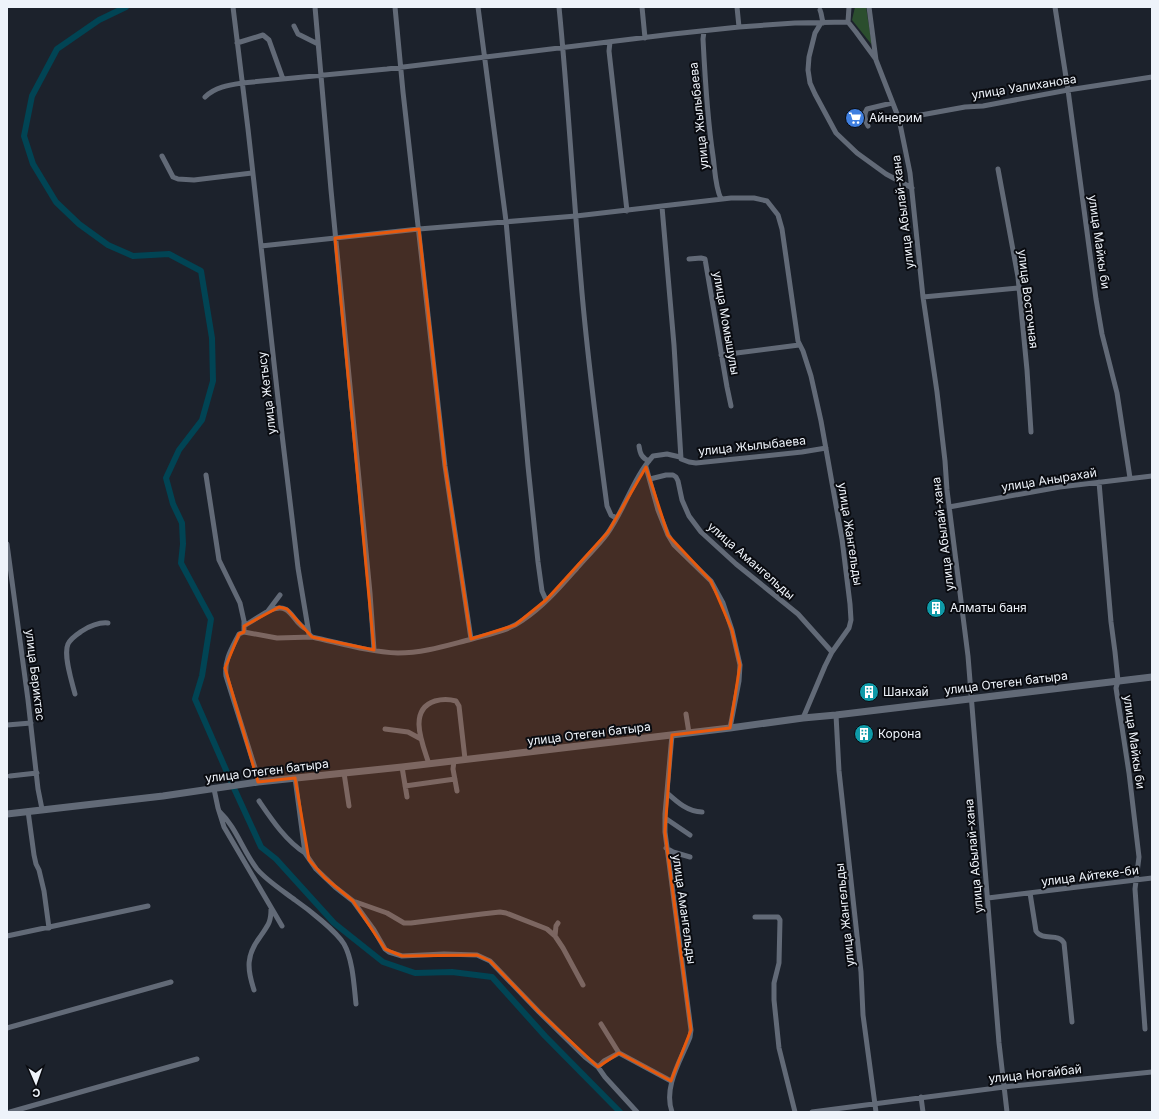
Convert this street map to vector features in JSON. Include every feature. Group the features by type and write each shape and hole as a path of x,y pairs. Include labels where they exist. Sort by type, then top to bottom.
{"main road":[{"name":"улица Отеген батыра","path":"7,814 214,789 258,782 429,764 1152,676"}],"street":[{"name":"улица Жетысу","path":"233,7 298,568 308,630 312,637"},
{"path":"315,7 335,238 370,593 374,650"},
{"path":"395,7 445,466 471,639"},
{"path":"478,7 506,221 538,562 542,591 546,600"},
{"path":"559,7 588,358 607,506 611,515 616,518"},
{"path":"642,7 645,38"},
{"path":"737,7 739,27"},
{"path":"849,7 848,22 876,60"},
{"name":"улица Абылай-хана","path":"869,7 876,60 899,119 907,154 912,188 923,297 968,656 970,698 1006,1112"},
{"name":"улица Майкы би","path":"1055,7 1068,90 1096,299 1102,334 1117,393 1130,478"},
{"path":"820,10 822,23 815,33 809,57 808,70 810,83 815,94 836,132 857,153 886,174 912,188"},
{"path":"205,97 221,87 242,83 484,58 739,27 848,22"},
{"path":"294,26 298,34 318,44"},
{"name":"улица Жылыбаева","path":"704,31 702,39 708,127 717,186 721,199"},
{"path":"237,43 263,35 266,36 269,40 283,79"},
{"path":"610,42 610,58 627,211"},
{"name":"улица Уалиханова","path":"899,119 1152,77"},
{"path":"868,126 864,113 867,109 892,103"},
{"path":"162,156 173,177 178,179 194,180 252,173"},
{"name":"улица Восточная","path":"998,169 1018,277 1031,432"},
{"name":"улица Жангельды","path":"261,246 419,229 627,211 721,199 762,198 767,201 778,215 782,229 799,345 803,351 811,376 826,448 842,539 850,604 849,628 832,652 817,683 803,718"},
{"path":"662,207 674,345 680,458"},
{"name":"улица Момышулы","path":"688,259 705,259 731,406"},
{"path":"923,297 1018,288"},
{"path":"721,354 799,345"},
{"path":"639,446 640,454 644,459 649,461"},
{"name":"улица Жылыбаева","path":"672,454 689,462 696,463 802,452 826,448"},
{"path":"244,629 277,638 312,637 384,652 413,652 428,650 503,630 524,620 546,600 595,549 626,504 637,478 653,456 660,454 672,454 680,450"},
{"path":"646,467 658,510 668,536 674,545 711,581 723,603 732,630 740,665 739,681 730,728"},
{"path":"206,475 219,560 240,603 243,612 244,629"},
{"name":"улица Амангельды","path":"650,479 666,475 673,475 676,477 682,500 689,516 701,532 725,554 798,614 832,652"},
{"name":"улица Анырахай","path":"949,506 1060,487 1152,476"},
{"name":"улица Майкы би","path":"1099,482 1118,681 1116,688 1129,773 1139,857 1135,889 1145,1029"},
{"name":"улица Бериктас","path":"7,544 42,809"},
{"path":"258,782 225,668 230,650 239,634 268,611 280,595"},
{"path":"268,611 279,607 287,609 302,628 308,630"},
{"path":"75,694 67,658 68,645 72,638 88,627 101,622 108,622"},
{"path":"429,764 421,739 418,722 422,711 428,703 438,700 450,699 456,701 459,706 465,759"},
{"path":"686,714 689,733"},
{"name":"улица Жангельды","path":"836,715 839,771 861,972 862,1015 876,1103 876,1112"},
{"path":"7,725 31,723"},
{"path":"385,729 408,732 421,739"},
{"name":"улица Амангельды","path":"672,735 665,818 666,848 691,1030 690,1037 671,1081 668,1100 672,1112"},
{"path":"454,761 457,791"},
{"path":"402,767 407,797"},
{"path":"10,776 37,773"},
{"path":"344,773 349,806"},
{"path":"295,778 305,853 320,874 344,895 353,901 387,913 404,923 411,924 500,912 506,913 547,929 555,936 583,985"},
{"path":"405,786 455,779"},
{"path":"214,789 224,827 282,926"},
{"path":"667,792 679,803 694,812 702,812"},
{"path":"259,801 281,830 298,848 305,853"},
{"path":"28,811 32,844 44,891 49,928"},
{"path":"219,811 230,825 258,870 281,890 302,904 327,926 344,944 349,957 356,1004"},
{"path":"665,818 690,835"},
{"path":"666,848 673,852 690,857"},
{"name":"улица Айтеке-би","path":"988,898 1152,878"},
{"name":"улица Айтеке-би","path":"1030,893 1036,931 1038,935 1042,937 1058,938 1064,943 1072,1022"},
{"path":"353,901 374,930 385,949 389,952 402,956 444,954 477,955 490,960 539,1012 598,1067 605,1077 637,1112"},
{"path":"7,936 148,906"},
{"path":"254,990 248,967 255,944 270,923 271,908"},
{"path":"755,918 778,918 780,920 779,963 774,983 779,1048 795,1112"},
{"path":"555,936 558,922"},
{"path":"7,1028 171,982"},
{"path":"601,1024 619,1053 671,1081"},
{"path":"598,1067 604,1060 619,1053"},
{"path":"10,1112 197,1059"},
{"name":"улица Ногайбай","path":"812,1112 1004,1087 1152,1072"},
{"path":"921,1097 923,1112"}],"highlighted area":[{"path":"419,229 445,466 471,639 515,625 546,600 608,532 646,467 668,535 711,581 732,630 740,665 730,728 672,735 665,832 691,1030 671,1081 619,1053 598,1067 539,1012 490,961 477,955 402,956 385,949 353,901 325,878 309,860 295,778 258,782 225,668 239,634 244,632 244,626 279,607 287,609 312,637 374,650 335,238"}],"green space":[{"path":"855,7 866,7 872,45 852,20"}],"waterway":[{"path":"126,7 99,20 57,49 32,96 24,136 33,164 56,202 79,224 108,245 133,256 169,254 201,271 212,338 213,381 202,420 179,450 166,478 173,504 182,523 183,544 181,563 211,619 202,676 195,699 233,786 261,847 276,859 334,923 383,962 415,973 452,972 492,977 545,1036 620,1112"}],"place":[{"name":"Айнерим","path":"855,118"},
{"name":"Алматы баня","path":"936,608"},
{"name":"Шанхай","path":"869,692"},
{"name":"Корона","path":"864,734"}]}
